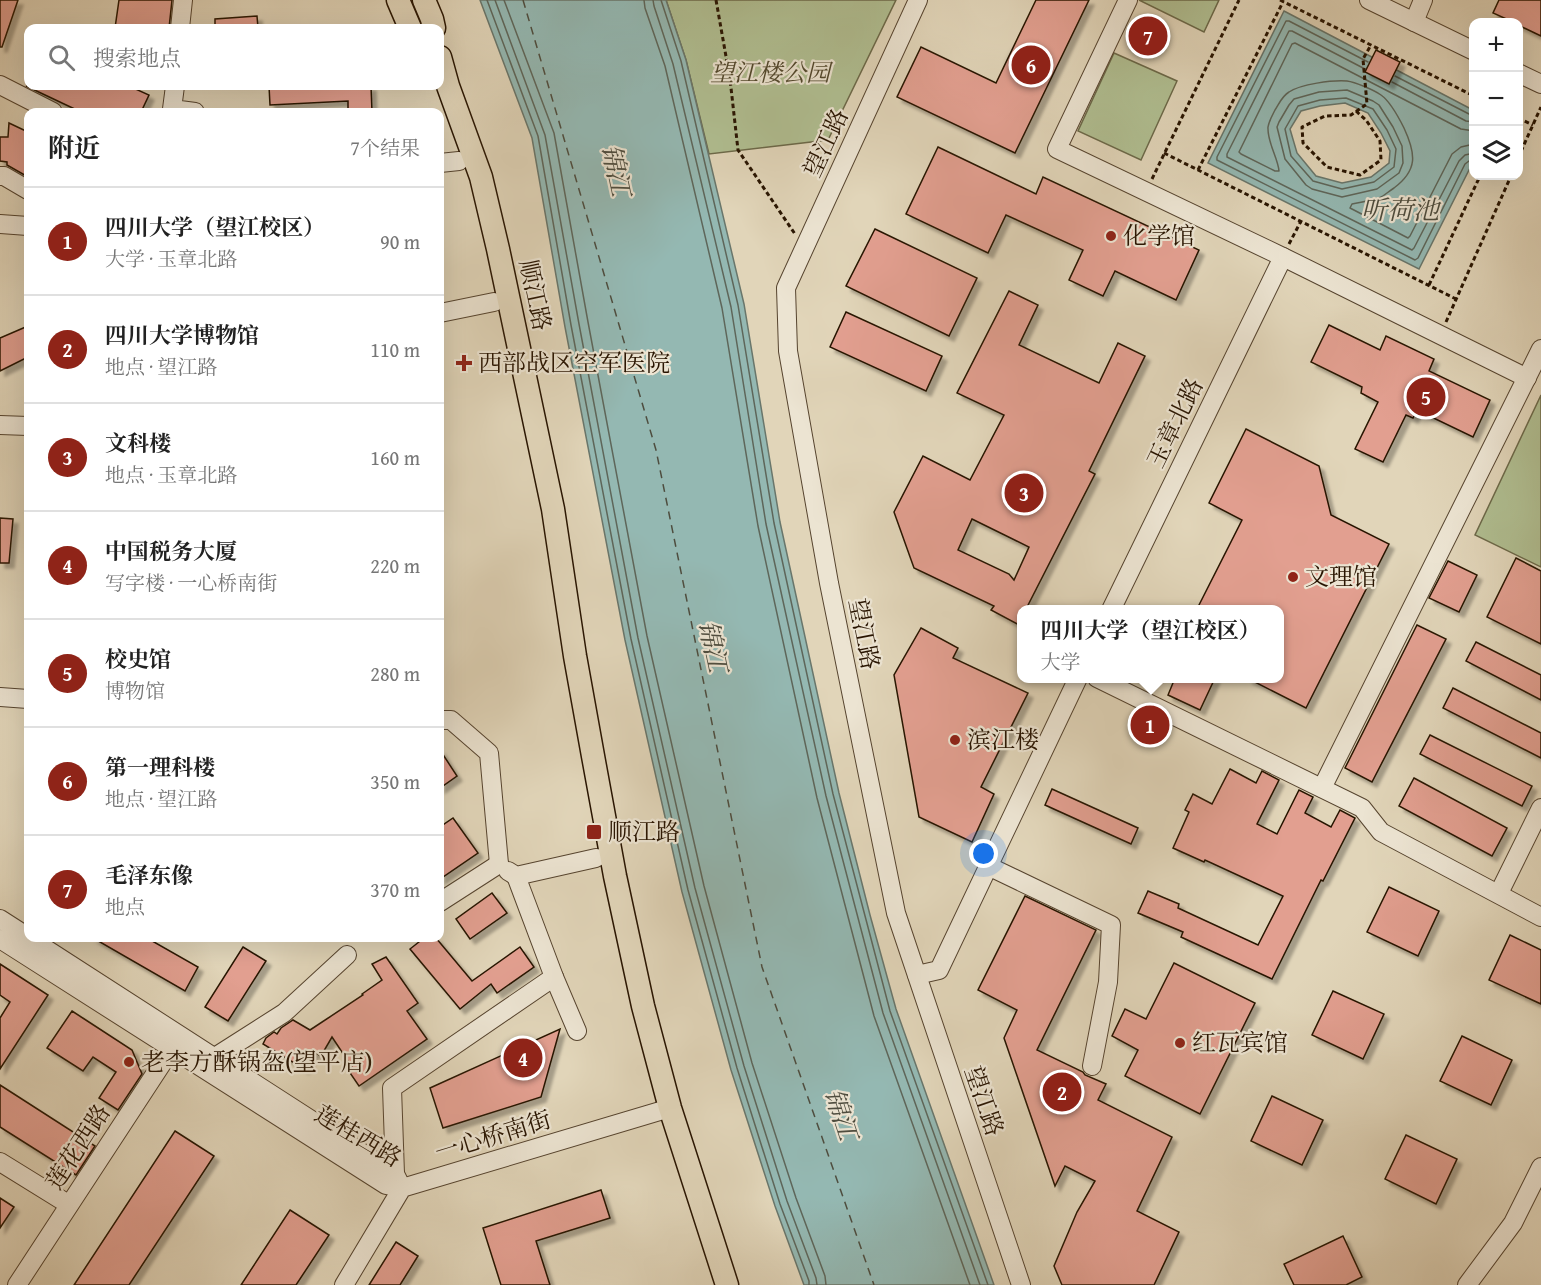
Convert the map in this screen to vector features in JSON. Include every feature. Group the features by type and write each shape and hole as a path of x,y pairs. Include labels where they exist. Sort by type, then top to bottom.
{"main road":[{"path":"398,0 408,24"},
{"path":"424,0 433,24"},
{"name":"顺江路","path":"444,72 481,177 500,260 553,509 575,656 615,876 663,1110 712,1285"},
{"name":"顺江路","path":"433,90 437,108"},
{"name":"顺江路","path":"444,140 449,162 466,182 539,512 563,675 596,858 630,1014 727,1285"}],"street":[{"path":"180,24 183,0"},
{"name":"望江路","path":"918,0 786,288 788,351 829,583 896,913 1021,1285"},
{"path":"1128,0 1057,149 1527,378"},
{"path":"1369,0 1469,49"},
{"path":"1414,22 1424,0"},
{"path":"1523,75 1541,84"},
{"path":"0,85 45,108"},
{"path":"172,108 174,90"},
{"path":"0,176 24,188"},
{"path":"0,225 24,226"},
{"name":"玉章北路","path":"1114,605 1282,257"},
{"path":"444,312 494,302"},
{"path":"1322,788 1541,349"},
{"path":"0,425 24,426"},
{"path":"917,975 939,970 1076,683"},
{"path":"1107,683 1362,808 1381,832 1541,917"},
{"path":"0,697 24,699"},
{"path":"444,720 451,720 489,753 499,864 516,876 577,1031"},
{"path":"1499,893 1541,808"},
{"path":"516,876 596,858"},
{"path":"444,899 499,864"},
{"path":"988,866 1111,925 1108,982 1092,1066"},
{"name":"莲桂西路","path":"0,919 24,930"},
{"name":"莲桂西路","path":"0,939 176,1042 215,1058 399,1181"},
{"name":"莲桂西路","path":"41,942 176,1042 386,1185 399,1181"},
{"path":"215,1058 284,1013 346,955"},
{"path":"344,1285 399,1181 392,1088 554,977"},
{"name":"莲花西路","path":"17,1285 176,1042"},
{"name":"一心桥南街","path":"399,1181 663,1110"},
{"path":"0,1162 68,1204"},
{"path":"1467,1285 1513,1223 1541,1167"}],"path":[{"path":"716,0 730,79 738,150 805,248"},
{"path":"1146,191 1239,0"},
{"path":"1198,170 1281,1 1469,94"},
{"path":"1356,111 1366,120 1380,141 1381,160 1359,175 1327,167 1303,144 1302,127 1325,116 1351,115 1356,111 1367,104 1363,59 1371,45"},
{"path":"1523,147 1541,107"},
{"path":"1523,120 1533,125"},
{"path":"1164,153 1456,299"},
{"path":"1429,285 1478,180"},
{"path":"1440,335 1509,180"},
{"path":"1282,257 1301,221"}],"green space":[{"name":"望江楼公园","path":"666,0 896,0 828,140 709,154 686,60"},
{"path":"1139,0 1219,0 1204,32"},
{"path":"1114,53 1177,81 1141,160 1078,131"},
{"path":"1541,395 1541,567 1475,535"}],"water":[{"name":"锦江","path":"480,0 666,0 686,60 744,304 780,522 839,793 870,915 896,1009 994,1285 804,1285 775,1206 731,1070 682,892 625,640 565,327 532,138"},
{"name":"听荷池","path":"1284,11 1469,108 1469,170 1419,269 1208,163","holes":["1345,103 1368,113 1390,151 1389,163 1371,177 1342,183 1316,176 1297,153 1290,129 1301,111"]}],"building":[{"path":"0,0 18,0 2,47 0,47"},
{"path":"119,0 172,0 169,24 116,24"},
{"path":"1036,0 1089,0 1015,153 897,97 921,47 996,83"},
{"path":"1499,0 1541,0 1541,36 1523,27 1523,18 1504,18 1493,13"},
{"path":"257,16 258,24 215,24 215,19"},
{"path":"1376,50 1400,62 1389,84 1365,72"},
{"path":"34,90 138,90 149,95 143,108 73,108"},
{"path":"269,90 371,90 372,108 348,108 348,101 270,105"},
{"path":"9,123 24,130 24,175 7,165 7,162 0,161 0,137 8,137"},
{"path":"938,147 1036,194 1043,177 1199,250 1176,300 1115,271 1103,296 1069,280 1083,250 1006,215 988,253 906,214"},
{"path":"875,229 977,278 949,336 846,286"},
{"path":"1009,291 1038,305 1019,345 1099,383 1118,343 1145,356 1089,471 1095,474 1028,605 1017,605 1017,624 991,610 994,606 914,568 894,512 923,456 970,480 1004,415 957,393","holes":["972,519 1029,547 1014,580 1009,574 958,550"]},
{"path":"846,312 942,356 926,391 830,347"},
{"path":"1329,325 1380,350 1386,336 1434,359 1429,371 1490,400 1473,437 1417,410 1413,418 1406,415 1383,462 1355,449 1378,402 1361,393 1362,387 1311,362"},
{"path":"24,328 24,359 0,371 0,338"},
{"name":"文理馆","path":"1246,429 1319,466 1331,515 1389,544 1306,708 1257,683 1284,683 1284,605 1199,605 1242,520 1209,503"},
{"path":"0,518 13,519 9,563 0,563"},
{"path":"1516,558 1541,571 1541,644 1487,617"},
{"path":"1448,561 1477,575 1459,612 1429,598"},
{"path":"1417,625 1446,639 1372,782 1345,768"},
{"name":"滨江楼","path":"921,628 958,648 953,658 1028,693 981,787 994,794 972,842 919,817 894,675"},
{"path":"1476,642 1541,675 1541,700 1466,661"},
{"path":"1173,683 1213,683 1200,710 1168,695"},
{"path":"1453,688 1541,733 1541,758 1443,708"},
{"path":"1430,735 1532,786 1522,806 1420,754"},
{"path":"444,756 457,776 444,785"},
{"path":"1230,769 1256,783 1262,771 1279,780 1257,824 1277,834 1299,790 1313,797 1305,813 1331,827 1340,810 1355,818 1323,881 1321,880 1272,979 1181,937 1183,932 1138,913 1148,891 1179,904 1178,908 1258,945 1283,896 1173,848 1189,812 1185,810 1193,794 1212,804"},
{"path":"1414,778 1507,828 1492,856 1399,806"},
{"path":"1052,789 1138,828 1131,844 1045,805"},
{"path":"453,818 478,853 444,876 444,824"},
{"path":"1389,887 1439,911 1418,956 1367,932"},
{"path":"492,893 507,913 470,939 456,919"},
{"path":"1025,896 1096,930 1037,1050 1106,1084 1098,1100 1172,1137 1137,1211 1179,1232 1154,1285 1062,1285 1054,1266 1077,1212 1095,1181 1065,1166 1055,1186 1004,1038 1017,1010 978,990"},
{"path":"1510,935 1541,950 1541,1004 1489,980"},
{"path":"100,942 154,942 198,967 185,991"},
{"path":"419,942 439,942 472,981 520,947 534,967 497,993 491,984 460,1009 410,949"},
{"path":"243,947 266,961 228,1021 205,1007"},
{"path":"386,957 418,1003 407,1011 427,1039 359,1086 348,1070 352,1067 332,1037 321,1056 314,1052 304,1069 263,1044 266,1038 274,1032 277,1034 281,1028 293,1020 310,1030 363,995 382,980 372,964"},
{"name":"红瓦宾馆","path":"1174,963 1255,1003 1200,1114 1125,1076 1138,1050 1112,1036 1125,1009 1146,1019"},
{"path":"0,964 48,995 0,1069 0,1018 10,1002 0,995"},
{"path":"1333,991 1384,1014 1363,1059 1312,1035"},
{"path":"72,1011 132,1050 142,1074 118,1110 99,1098 116,1072 93,1057 83,1071 47,1048"},
{"path":"560,1029 541,1097 443,1128 430,1088"},
{"path":"1462,1036 1512,1060 1491,1105 1440,1081"},
{"path":"0,1085 95,1146 76,1175 0,1127"},
{"path":"1272,1096 1323,1120 1302,1165 1251,1141"},
{"path":"175,1131 214,1156 129,1285 74,1285"},
{"path":"1406,1135 1457,1159 1436,1204 1385,1179"},
{"path":"601,1190 610,1218 536,1241 550,1285 501,1285 483,1228"},
{"path":"0,1198 14,1207 0,1228"},
{"path":"290,1210 329,1235 296,1285 241,1285"},
{"path":"1343,1236 1362,1277 1346,1285 1294,1285 1284,1264"},
{"path":"396,1242 418,1256 400,1285 369,1285"}],"ferry route":[{"path":"523,0 656,450 762,967 874,1285"}],"place":[{"name":"毛泽东像","path":"1148,36"},
{"name":"第一理科楼","path":"1031,65"},
{"name":"化学馆","path":"1111,236"},
{"name":"西部战区空军医院","path":"464,363"},
{"name":"校史馆","path":"1426,397"},
{"name":"文科楼","path":"1024,493"},
{"name":"文理馆","path":"1293,577"},
{"name":"四川大学（望江校区）","path":"1150,725"},
{"name":"滨江楼","path":"955,740"},
{"name":"顺江路","path":"594,832"},
{"name":"红瓦宾馆","path":"1180,1043"},
{"name":"中国税务大厦","path":"523,1058"},
{"name":"老李方酥锅盔(望平店)","path":"129,1062"},
{"name":"四川大学博物馆","path":"1062,1092"}]}
